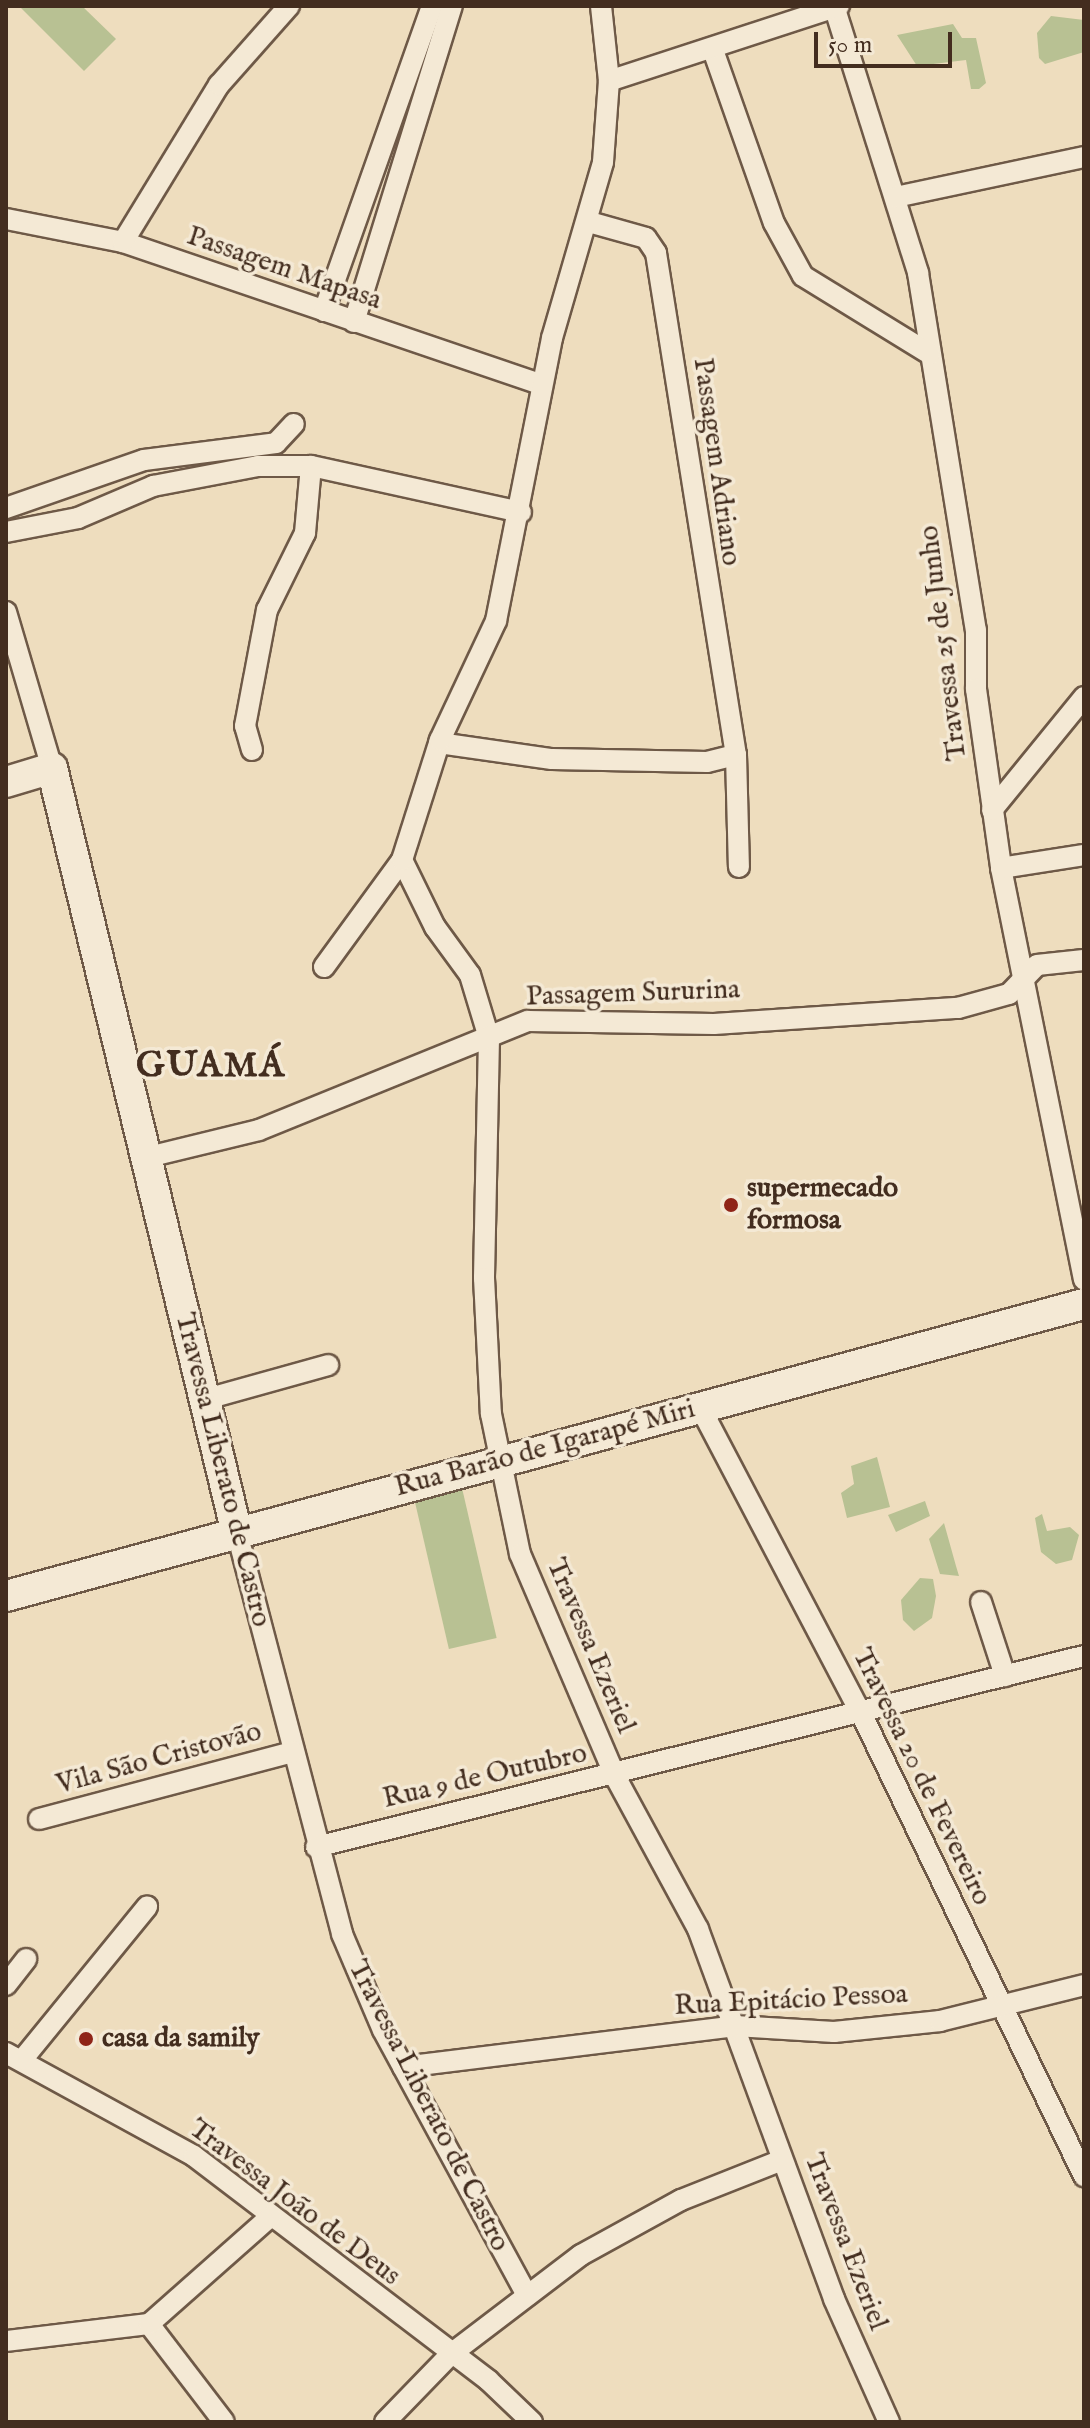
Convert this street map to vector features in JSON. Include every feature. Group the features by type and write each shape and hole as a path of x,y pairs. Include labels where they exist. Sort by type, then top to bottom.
{"main road":[{"path":"6,782 52,768"},
{"name":"Travessa Liberato de Castro","path":"52,768 237,1533"},
{"name":"Rua Barão de Igarapé Miri","path":"6,1596 1084,1304"}],"street":[{"path":"123,242 219,85 289,6"},
{"path":"339,316 432,6"},
{"path":"339,316 452,6"},
{"path":"324,967 402,860 439,743 496,621 521,512 541,384 564,287 589,222 609,81 601,6"},
{"path":"609,81 713,50 836,6"},
{"name":"Travessa 25 de Junho","path":"836,6 896,197 930,354 976,630 973,661 1001,868 1021,981 1084,1280"},
{"path":"713,50 774,223 803,276 930,354"},
{"path":"896,197 1084,157"},
{"name":"Passagem Mapasa","path":"6,219 123,242 541,384"},
{"name":"Passagem Adriano","path":"589,222 646,238 656,253 736,755 739,867"},
{"path":"6,508 166,455 276,443 294,424"},
{"path":"6,532 78,518 153,486 222,470 311,466 521,512"},
{"path":"252,750 245,726 267,610 305,533 311,466"},
{"name":"Travessa Liberato de Castro","path":"6,612 52,768"},
{"path":"992,810 1084,697"},
{"path":"439,743 552,759 707,762 736,755"},
{"path":"1001,868 1084,855"},
{"name":"Travessa Ezeriel","path":"402,860 435,927 470,975 489,1038 484,1278 496,1461 534,1595 615,1776 689,1911 735,2026 782,2160 889,2422"},
{"name":"Passagem Sururina","path":"144,1158 259,1130 528,1021 714,1024 958,1008 1009,994 1037,965 1084,960"},
{"path":"203,1400 328,1365"},
{"name":"Travessa 20 de Fevereiro","path":"700,1407 862,1715 1084,2176"},
{"name":"Travessa Liberato de Castro","path":"237,1533 316,1847 358,1976 403,2067 527,2295"},
{"path":"981,1602 1005,1676"},
{"name":"Rua 9 de Outubro","path":"316,1847 615,1776 747,1735 862,1715 1084,1656"},
{"name":"Vila São Cristovão","path":"39,1819 293,1752"},
{"path":"14,2056 147,1907"},
{"path":"6,1985 26,1959"},
{"name":"Rua Epitácio Pessoa","path":"403,2067 735,2026 834,2032 1002,2009 1084,1985"},
{"name":"Travessa João de Deus","path":"14,2056 194,2156 451,2354 532,2422"},
{"path":"385,2422 451,2354 581,2255 681,2200 782,2160"},
{"path":"6,2341 149,2324 271,2216"},
{"path":"149,2324 224,2422"}],"green space":[{"path":"82,6 116,39 84,71 21,8"},
{"path":"1051,16 1084,20 1084,52 1045,64 1039,58 1037,33"},
{"path":"953,24 962,38 976,38 986,83 979,89 971,89 966,60 917,66 897,35"},
{"path":"877,1457 890,1507 847,1518 841,1493 854,1484 851,1466"},
{"path":"462,1488 497,1638 449,1649 414,1499"},
{"path":"925,1501 930,1516 896,1532 888,1515"},
{"path":"1042,1514 1047,1531 1070,1527 1079,1535 1072,1560 1056,1564 1041,1552 1035,1518"},
{"path":"944,1523 959,1576 940,1574 929,1539"},
{"path":"920,1578 933,1579 936,1596 932,1618 914,1631 903,1620 901,1600"}],"place":[{"name":"supermecado formosa","path":"731,1205"},
{"name":"casa da samily","path":"86,2039"}],"district":[{"name":"GUAMÁ","path":"211,1067"}]}
